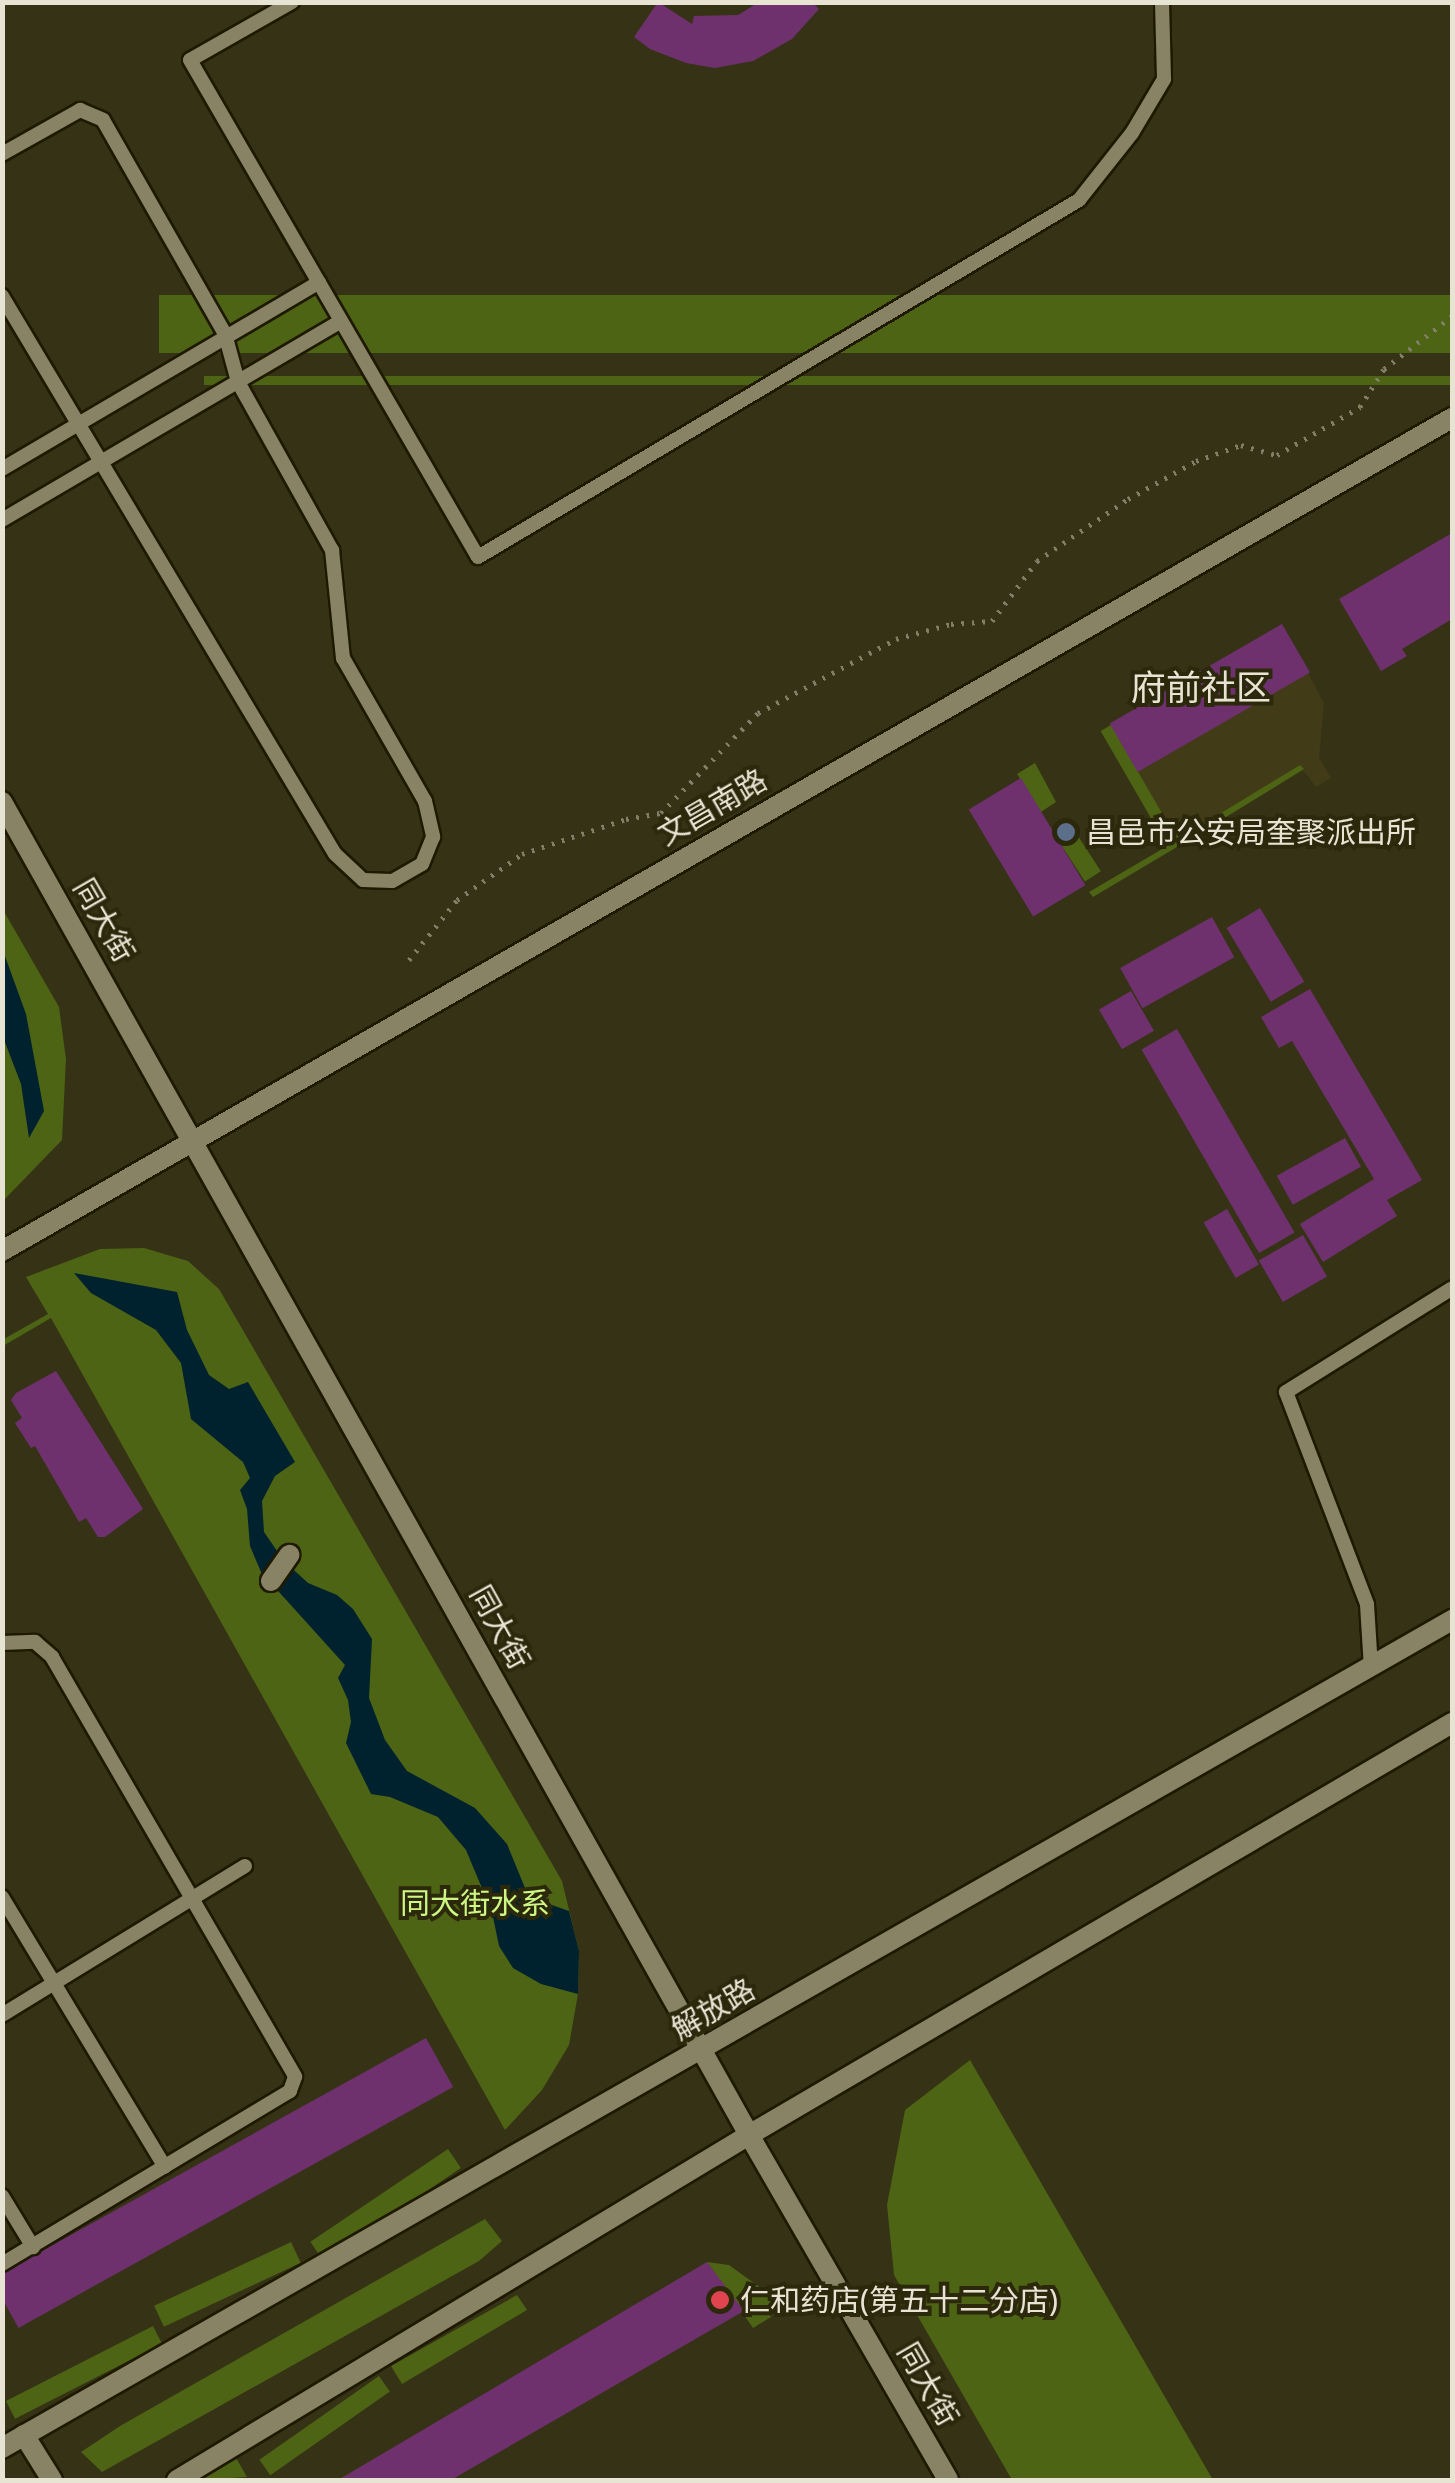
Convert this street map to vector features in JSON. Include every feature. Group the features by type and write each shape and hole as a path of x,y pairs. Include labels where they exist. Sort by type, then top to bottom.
{"street":[{"name":"文昌南路","path":"2,1251 1452,418"},
{"name":"同大街","path":"2,802 749,2136 948,2480"},
{"path":"271,1581 289,1555"},
{"name":"解放路","path":"3,2446 1452,1620"},
{"path":"177,2480 749,2136 1452,1723"},
{"path":"24,2436 52,2480"}],"lane":[{"path":"292,2 190,60 478,557 1079,200 1132,133 1164,79 1162,2"},
{"path":"2,154 80,110 103,120 226,337 238,382 332,550 343,658 426,801 433,837 422,864 392,882 363,880 335,854 2,296"},
{"path":"2,469 319,282"},
{"path":"2,520 341,320"},
{"path":"1371,1668 1367,1604 1286,1392 1451,1289"},
{"path":"2,1643 35,1642 52,1657 295,2077 290,2092 2,2264"},
{"path":"2,2015 245,1866"},
{"path":"2,1897 164,2167"},
{"path":"2,2196 33,2246"}],"path":[{"path":"409,960 457,900 522,854 626,819 661,814 758,713 896,639 951,624 992,621 1037,561 1128,498 1196,461 1241,445 1276,455 1360,407 1384,369 1452,316"}],"shaded area":[{"path":"1282,624 1324,703 1319,758 1331,778 1316,787 1303,770 1177,847 1105,728"}],"green space":[{"path":"159,295 1452,295 1452,353 159,353"},
{"path":"204,376 1452,376 1452,385 204,385"},
{"path":"1111,725 1163,815 1153,821 1101,731"},
{"path":"1035,763 1056,802 1041,812 1017,774"},
{"path":"1300,765 1304,769 1177,847 1093,897 1089,892 1169,845 1163,834 1173,829 1180,838"},
{"path":"1078,836 1101,871 1085,882 1062,846"},
{"path":"2,908 59,1007 66,1059 62,1140 3,1201"},
{"name":"同大街水系","path":"144,1248 188,1261 219,1289 562,1881 579,1951 578,1994 569,2045 542,2090 505,2130 51,1318 3,1346 2,1340 48,1314 26,1277 100,1249"},
{"path":"970,2060 1213,2480 1012,2480 894,2275 887,2205 905,2110"},
{"path":"448,2149 461,2168 323,2261 310,2242"},
{"path":"485,2219 502,2241 479,2261 102,2472 81,2452 120,2426"},
{"path":"291,2242 301,2263 164,2327 154,2306"},
{"path":"707,2262 729,2265 787,2307 753,2328"},
{"path":"517,2295 527,2310 402,2384 391,2366"},
{"path":"153,2326 162,2344 15,2419 6,2401"},
{"path":"379,2376 390,2392 270,2475 259,2460"},
{"path":"236,2458 247,2477 199,2480"}],"water":[{"path":"2,948 26,1014 44,1111 29,1138 21,1084 3,1037"},
{"path":"74,1273 177,1292 187,1330 209,1375 229,1389 248,1382 295,1462 275,1476 262,1501 264,1532 284,1561 308,1583 337,1595 353,1609 372,1639 369,1698 385,1740 407,1771 475,1808 507,1844 525,1888 546,1903 569,1911 579,1951 578,1994 541,1984 513,1968 499,1946 492,1912 466,1850 438,1817 390,1797 371,1794 346,1743 351,1722 348,1700 338,1678 345,1665 261,1572 250,1546 247,1509 240,1490 250,1478 243,1462 191,1419 181,1363 156,1330 91,1293"}],"building":[{"path":"658,2 692,24 694,16 738,15 759,2 812,2 819,9 792,39 753,61 715,68 686,63 650,49 634,37"},
{"path":"1452,533 1452,619 1402,649 1407,656 1381,671 1339,599"},
{"path":"1282,624 1310,672 1138,772 1110,724"},
{"path":"1021,778 1085,885 1033,917 969,809"},
{"path":"1260,908 1304,982 1271,1002 1227,928"},
{"path":"1212,917 1234,957 1142,1008 1120,968"},
{"path":"1310,989 1422,1180 1387,1200 1397,1216 1323,1262 1300,1224 1374,1179 1292,1041 1279,1048 1261,1017"},
{"path":"1131,991 1154,1031 1122,1049 1099,1010"},
{"path":"1177,1029 1294,1233 1259,1253 1141,1050"},
{"path":"1345,1138 1361,1167 1293,1205 1277,1176"},
{"path":"1227,1209 1259,1264 1236,1278 1204,1222"},
{"path":"1303,1235 1327,1277 1283,1302 1259,1260"},
{"path":"56,1371 143,1509 105,1537 98,1537 86,1518 79,1522 35,1446 31,1448 15,1423 22,1418 11,1400 16,1393"},
{"path":"426,2038 453,2087 18,2328 2,2298 2,2273"},
{"path":"707,2262 744,2311 451,2480 338,2480"}],"place":[{"name":"昌邑市公安局奎聚派出所","path":"1066,832"},
{"name":"仁和药店(第五十二分店)","path":"720,2300"}],"district":[{"name":"府前社区","path":"1201,687"}]}
